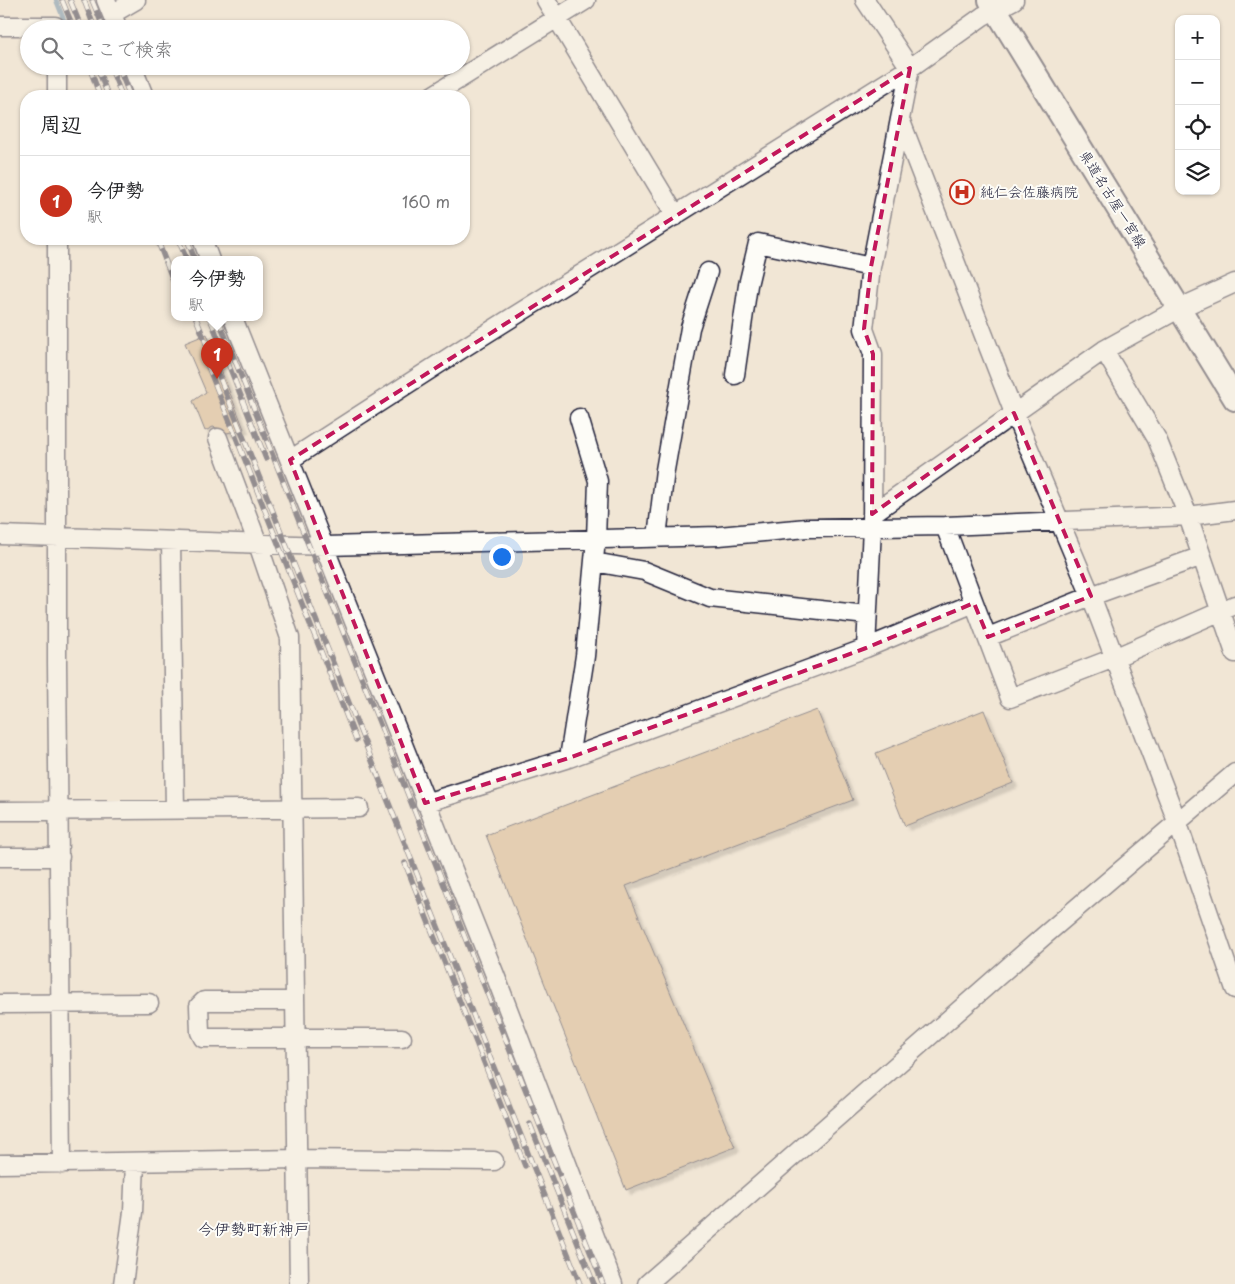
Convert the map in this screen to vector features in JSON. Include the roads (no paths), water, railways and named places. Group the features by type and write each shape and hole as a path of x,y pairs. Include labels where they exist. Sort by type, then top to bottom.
{"main road":[{"name":"県道名古屋一宮線","path":"1000,3 1235,399"}],"street":[{"path":"112,14 136,0"},
{"path":"546,0 676,216"},
{"path":"470,72 586,0"},
{"path":"865,0 910,68 871,266 864,329 873,354 872,521 866,648"},
{"path":"290,460 465,347 910,68 1000,3"},
{"path":"0,26 20,26"},
{"path":"56,90 57,75"},
{"path":"136,75 142,90"},
{"path":"442,90 466,75"},
{"path":"900,119 1014,413 1091,596 1178,824 1235,989"},
{"path":"735,376 748,285 758,243 871,266"},
{"path":"57,245 62,1164"},
{"path":"657,537 665,470 690,328 708,272"},
{"path":"872,521 1014,413 1104,350 1180,308 1235,283"},
{"path":"234,321 326,546 425,803 495,975 613,1284"},
{"path":"1104,350 1157,439 1202,556 1227,608 1235,653"},
{"path":"569,758 585,656 596,538 598,481 580,418"},
{"path":"218,438 258,544 290,638 299,1284"},
{"path":"0,535 326,546 719,536 872,521 945,526 1188,516 1235,510"},
{"path":"945,526 1010,698 1114,658 1227,608"},
{"path":"171,541 175,810"},
{"path":"988,638 1091,596 1202,556"},
{"path":"594,562 644,572 710,598 867,615"},
{"path":"425,803 569,758 866,648 974,603"},
{"path":"647,1284 1045,935 1178,824 1235,773"},
{"path":"0,811 359,808"},
{"path":"0,857 60,856"},
{"path":"295,1001 204,1001 199,1006 200,1032 203,1038 402,1038"},
{"path":"0,1004 149,1003"},
{"path":"0,1164 297,1159 494,1161"},
{"path":"123,1284 133,1212 135,1162"}],"waterway":[{"path":"56,0 64,20"}],"railway":[{"path":"62,0 70,20"},
{"path":"70,0 78,20"},
{"path":"84,0 92,20"},
{"path":"92,0 100,20"},
{"path":"92,75 98,90"},
{"path":"100,75 106,90"},
{"path":"114,75 120,90"},
{"path":"122,75 128,90"},
{"path":"159,245 171,275"},
{"path":"181,245 185,256"},
{"path":"189,245 193,256"},
{"path":"197,321 580,1284"},
{"path":"211,321 266,459"},
{"path":"219,321 603,1284"},
{"path":"207,364 356,740"},
{"path":"405,863 525,1166"},
{"path":"530,1124 594,1284"}],"place":[{"name":"純仁会佐藤病院","path":"962,192"},
{"name":"今伊勢","path":"217,379"}],"district":[{"name":"今伊勢町新神戸","path":"254,1229"}]}
